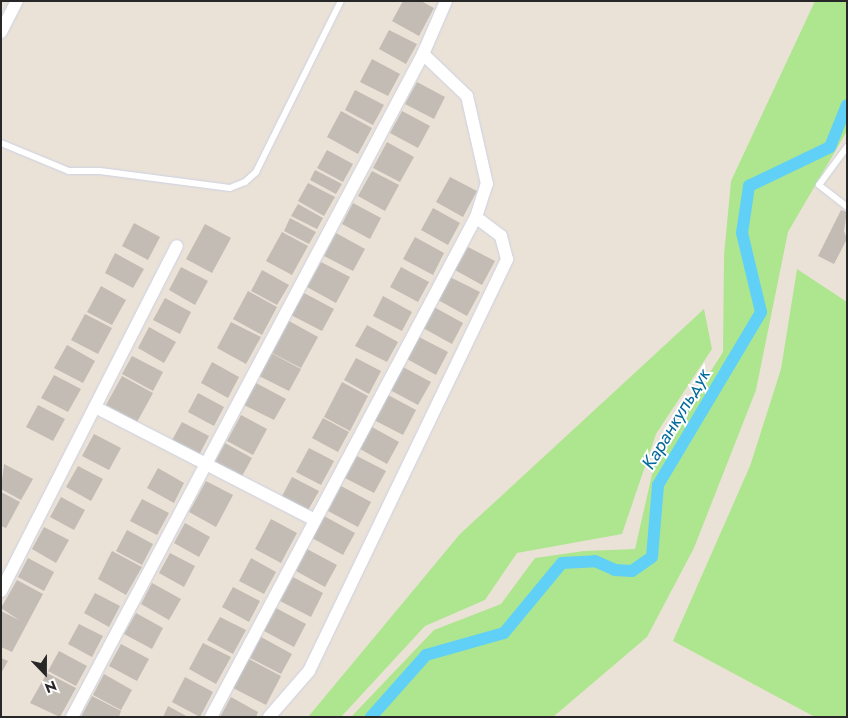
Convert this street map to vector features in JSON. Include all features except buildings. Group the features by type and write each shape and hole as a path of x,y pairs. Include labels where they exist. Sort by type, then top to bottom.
{"street":[{"path":"1,32 17,1"},
{"path":"72,717 424,54 446,1"},
{"path":"210,717 476,216 487,184 467,96 424,54"},
{"path":"269,717 309,671 507,259 502,236 476,216"},
{"path":"1,592 177,246"},
{"path":"95,407 315,520"}],"lane":[{"path":"1,143 68,171 100,171 230,188 245,182 256,172 341,1"},
{"path":"847,147 818,186 847,207"}],"green space":[{"path":"815,1 847,1 847,131 788,232 756,390 694,548 647,637 553,717 351,717 434,630 501,604 535,558 584,551 635,549 656,457 723,352 724,255 731,181"},
{"path":"797,269 847,302 847,717 815,717 673,641 750,466 781,369"},
{"path":"704,309 712,349 656,434 622,534 517,553 485,600 425,626 341,717 308,717 460,534"}],"waterway":[{"name":"Каранкульдук","path":"371,717 426,655 504,633 562,563 595,561 615,570 632,571 652,557 658,485 761,312 742,233 749,186 830,147 847,105"}]}
